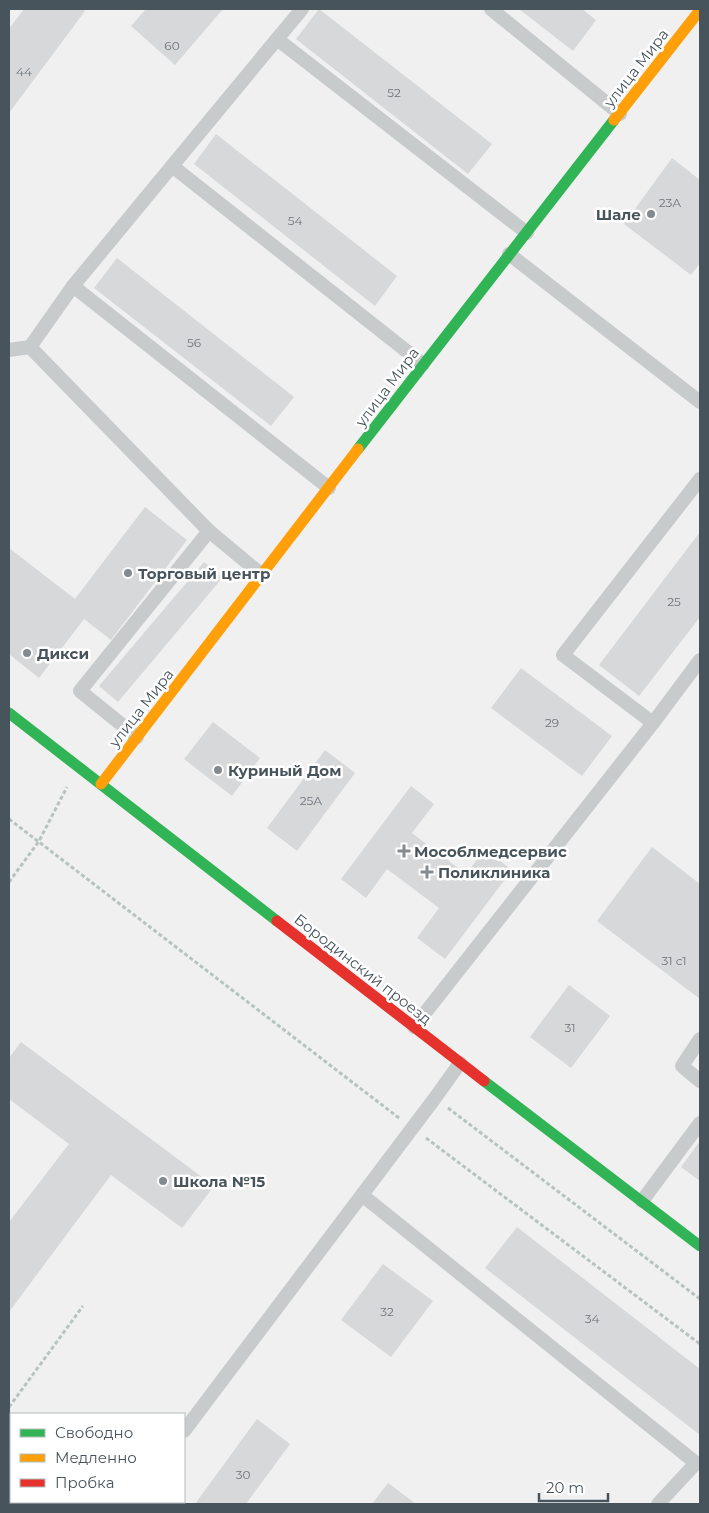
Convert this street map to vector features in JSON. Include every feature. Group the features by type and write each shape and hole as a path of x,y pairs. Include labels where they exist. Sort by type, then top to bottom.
{"street":[{"name":"улица Мира","path":"101,784 423,364 700,10"},
{"name":"Бородинский проезд","path":"9,713 700,1246"}],"lane":[{"path":"9,350 30,347 73,286 302,9"},
{"path":"492,9 620,114"},
{"path":"277,39 527,233"},
{"path":"172,166 423,364"},
{"path":"509,254 700,402"},
{"path":"73,286 329,488"},
{"path":"30,347 209,531 262,575"},
{"path":"653,723 563,655 700,479"},
{"path":"137,738 80,691 209,531"},
{"path":"414,1027 653,723 700,660"},
{"path":"700,1039 682,1066 700,1081"},
{"path":"185,1430 436,1098 460,1062"},
{"path":"642,1201 700,1123"},
{"path":"362,1195 696,1463 658,1504"}],"path":[{"path":"9,882 39,841 68,786 80,768"},
{"path":"9,819 412,1128 700,1344"},
{"path":"436,1098 700,1299"},
{"path":"9,1407 83,1306"}],"building":[{"path":"24,9 82,9 85,11 9,113 9,29"},
{"path":"146,9 223,9 175,65 131,26"},
{"path":"319,9 492,144 468,174 296,39"},
{"path":"519,9 582,9 596,20 573,51"},
{"path":"216,134 397,276 375,306 194,164"},
{"path":"672,158 700,180 700,263 691,275 624,224"},
{"path":"117,258 294,397 271,426 94,288"},
{"name":"Торговый центр","path":"145,507 187,540 111,640 84,619 39,678 9,654 9,548 75,599"},
{"path":"700,532 700,617 639,696 599,665"},
{"path":"204,562 223,577 118,702 99,686"},
{"path":"521,668 612,736 582,776 491,708"},
{"path":"213,722 260,758 232,796 184,759"},
{"path":"325,750 355,773 297,851 267,828"},
{"name":"Поликлиника","path":"411,786 434,804 412,833 466,874 485,849 512,870 445,959 417,938 439,908 387,869 366,898 341,879"},
{"path":"652,847 700,884 700,999 597,921"},
{"path":"569,985 610,1016 571,1068 530,1037"},
{"name":"Школа №15","path":"21,1042 214,1186 182,1228 111,1175 9,1312 9,1222 69,1144 9,1099 9,1058"},
{"path":"700,1141 700,1181 681,1167"},
{"path":"517,1227 700,1369 700,1435 485,1268"},
{"path":"383,1264 433,1301 391,1357 341,1320"},
{"path":"257,1419 290,1444 246,1504 195,1504"},
{"path":"388,1483 416,1504 372,1504"}],"traffic: fast":[{"path":"358,449 614,120"},
{"path":"9,713 277,921"},
{"path":"484,1081 700,1246"}],"traffic: slow":[{"path":"614,120 700,10"},
{"path":"101,784 358,449"}],"traffic: jam":[{"path":"277,921 484,1081"}],"place":[{"name":"Шале","path":"651,214"},
{"name":"Торговый центр","path":"128,573"},
{"name":"Дикси","path":"27,653"},
{"name":"Куриный Дом","path":"218,770"},
{"name":"Мособлмедсервис","path":"404,851"},
{"name":"Поликлиника","path":"427,872"},
{"name":"Школа №15","path":"163,1181"}]}
